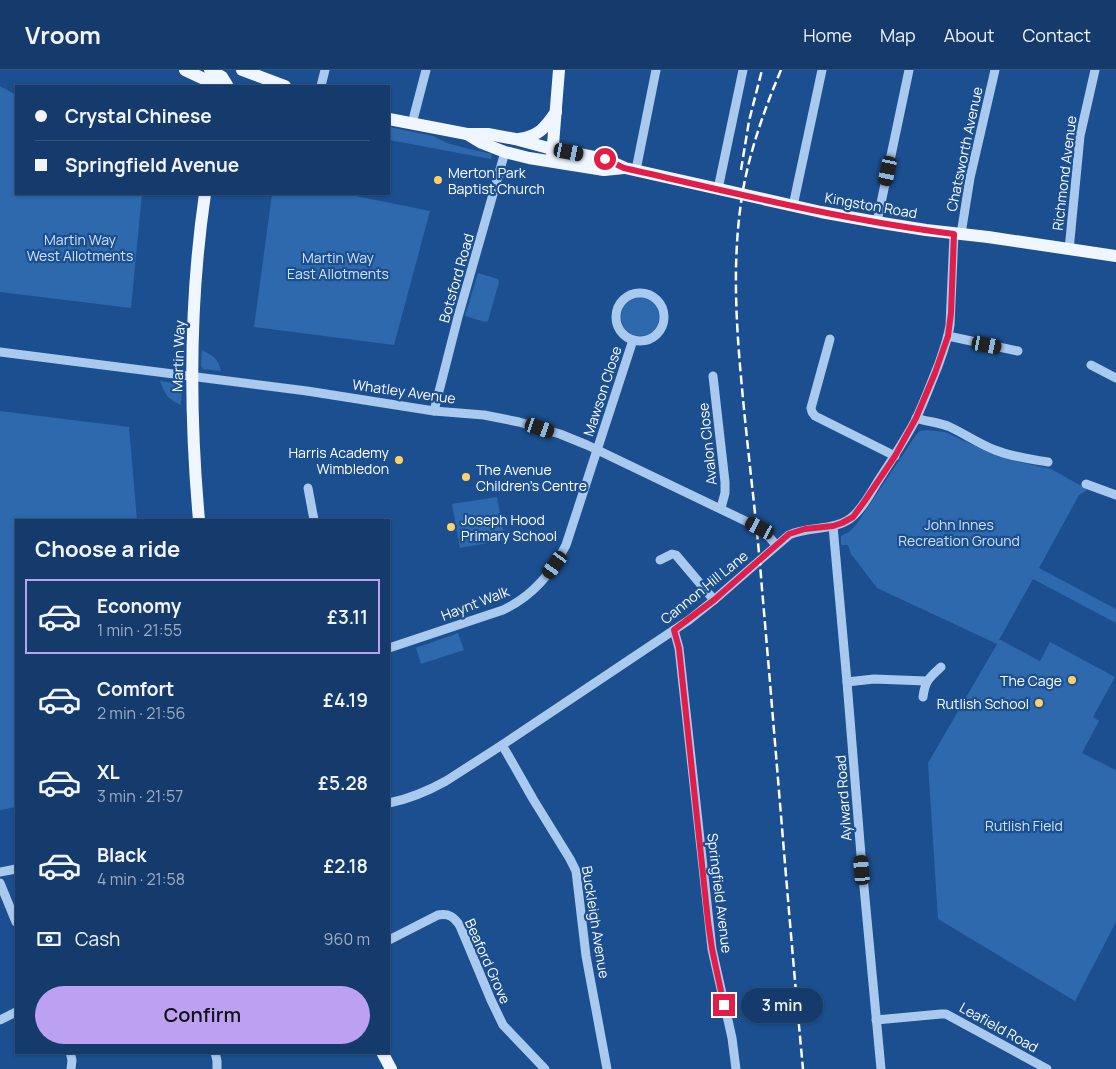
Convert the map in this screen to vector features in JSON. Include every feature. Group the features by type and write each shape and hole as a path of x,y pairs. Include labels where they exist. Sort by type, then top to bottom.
{"main road":[{"path":"185,70 222,85"},
{"path":"210,70 222,77 224,85"},
{"path":"225,85 234,70"},
{"path":"242,70 282,85"},
{"path":"551,162 559,70"},
{"path":"515,139 526,138 538,133 548,124 556,112"},
{"path":"390,119 467,134"},
{"name":"Kingston Road","path":"467,134 482,143 505,152 551,162 604,170 630,169"},
{"name":"Kingston Road","path":"467,134 488,134 515,139 552,149 605,159 630,169 793,206 877,222 1116,256"},
{"name":"Martin Way","path":"199,519 193,439 192,344 197,264 205,195"},
{"path":"383,1054 391,1069"}],"street":[{"path":"321,85 326,70"},
{"path":"414,116 426,70"},
{"path":"630,169 656,70"},
{"path":"718,189 743,70"},
{"path":"793,206 822,70"},
{"path":"877,222 909,70"},
{"name":"Chatsworth Avenue","path":"958,234 995,70"},
{"name":"Richmond Avenue","path":"1069,250 1080,136 1095,70"},
{"name":"Botsford Road","path":"434,411 505,152"},
{"name":"Cannon Hill Lane","path":"390,803 412,796 446,781 674,630 714,600 789,534 796,531 833,526 846,522 853,517 895,456 916,418 935,373 948,336 958,234"},
{"name":"Mawson Close","path":"631,295 648,295 660,303 664,317 663,325 660,332 654,337 648,340 633,340 620,330 617,314 624,300 631,295"},
{"path":"948,336 1018,351"},
{"path":"830,339 811,408 812,412 815,416 895,456"},
{"name":"Mawson Close","path":"597,450 633,340"},
{"name":"Whatley Avenue","path":"0,352 307,391 434,411 484,415 519,422 560,434 721,508 760,528 776,545"},
{"path":"1091,365 1116,378"},
{"name":"Avalon Close","path":"713,376 725,482 725,493 721,508"},
{"path":"916,418 950,427 980,444 1008,455 1048,462"},
{"name":"Haynt Walk","path":"390,648 503,610 533,590 548,574 566,546 597,450"},
{"path":"1086,484 1116,495"},
{"path":"308,488 314,519"},
{"name":"Aylward Road","path":"833,526 881,1069"},
{"path":"660,560 672,554 676,555 714,600"},
{"name":"Springfield Avenue","path":"674,630 679,648 712,949 732,1038 736,1069"},
{"path":"923,697 926,681 941,667"},
{"path":"848,682 874,679 926,681"},
{"name":"Buckleigh Avenue","path":"502,745 576,871 586,956 604,1067"},
{"path":"0,872 15,869"},
{"path":"0,883 15,920"},
{"name":"Beaford Grove","path":"390,939 438,915 449,915 455,919 460,926 503,1025 545,1069"},
{"path":"0,1020 15,1012"},
{"name":"Leafield Road","path":"876,1020 946,1014 1047,1069"},
{"path":"70,1054 71,1069"},
{"path":"215,1054 217,1069"}],"green space":[{"name":"Martin Way West Allotments","path":"0,86 15,94 15,195 142,195 131,308 0,292"},
{"path":"390,127 433,136 447,143 492,154 491,159 390,140"},
{"name":"Martin Way East Allotments","path":"272,195 351,195 430,211 394,345 254,327"},
{"path":"478,273 498,279 499,282 488,321 485,322 465,316"},
{"path":"640,298 647,299 653,304 658,310 658,324 653,330 647,335 640,336 633,335 627,330 622,324 621,317 622,310 627,304 633,299"},
{"path":"202,350 215,358 221,371 203,369 201,366"},
{"path":"160,381 180,384 182,388 181,405 167,396"},
{"path":"0,411 129,427 137,519 15,519 15,807 0,810"},
{"name":"Rutlish School","path":"920,431 945,432 1006,459 1051,469 1087,489 1079,495 1039,568 1116,609 1116,623 1033,579 999,640 1040,661 1050,642 1115,677 1093,717 1099,721 1082,753 1116,770 1116,922 1075,1001 938,919 928,763 997,644 877,588 851,554 848,545 841,545 841,536 849,532 856,525 916,435"},
{"path":"497,497 505,540 460,548 452,504"},
{"path":"458,633 464,650 421,664 416,648"}],"railway":[{"path":"741,170 749,121 762,70"},
{"path":"781,70 758,132 745,180 737,244 736,292 744,413 760,564 803,1069"}],"place":[{"name":"Merton Park Baptist Church","path":"438,180"},
{"name":"Harris Academy Wimbledon","path":"399,460"},
{"name":"The Avenue Children's Centre","path":"466,477"},
{"name":"Joseph Hood Primary School","path":"451,527"},
{"name":"The Cage","path":"1072,680"},
{"name":"Rutlish School","path":"1039,703"}],"route":[{"path":"605,159 624,168 821,212 954,234 951,313 948,336 935,373 911,428 895,456 864,502 850,520 833,526 805,529 789,534 714,600 674,630 679,648 706,907 712,949 724,1005"}],"park label":[{"name":"John Innes Recreation Ground","path":"959,532"},
{"name":"Rutlish Field","path":"1024,825"}]}
